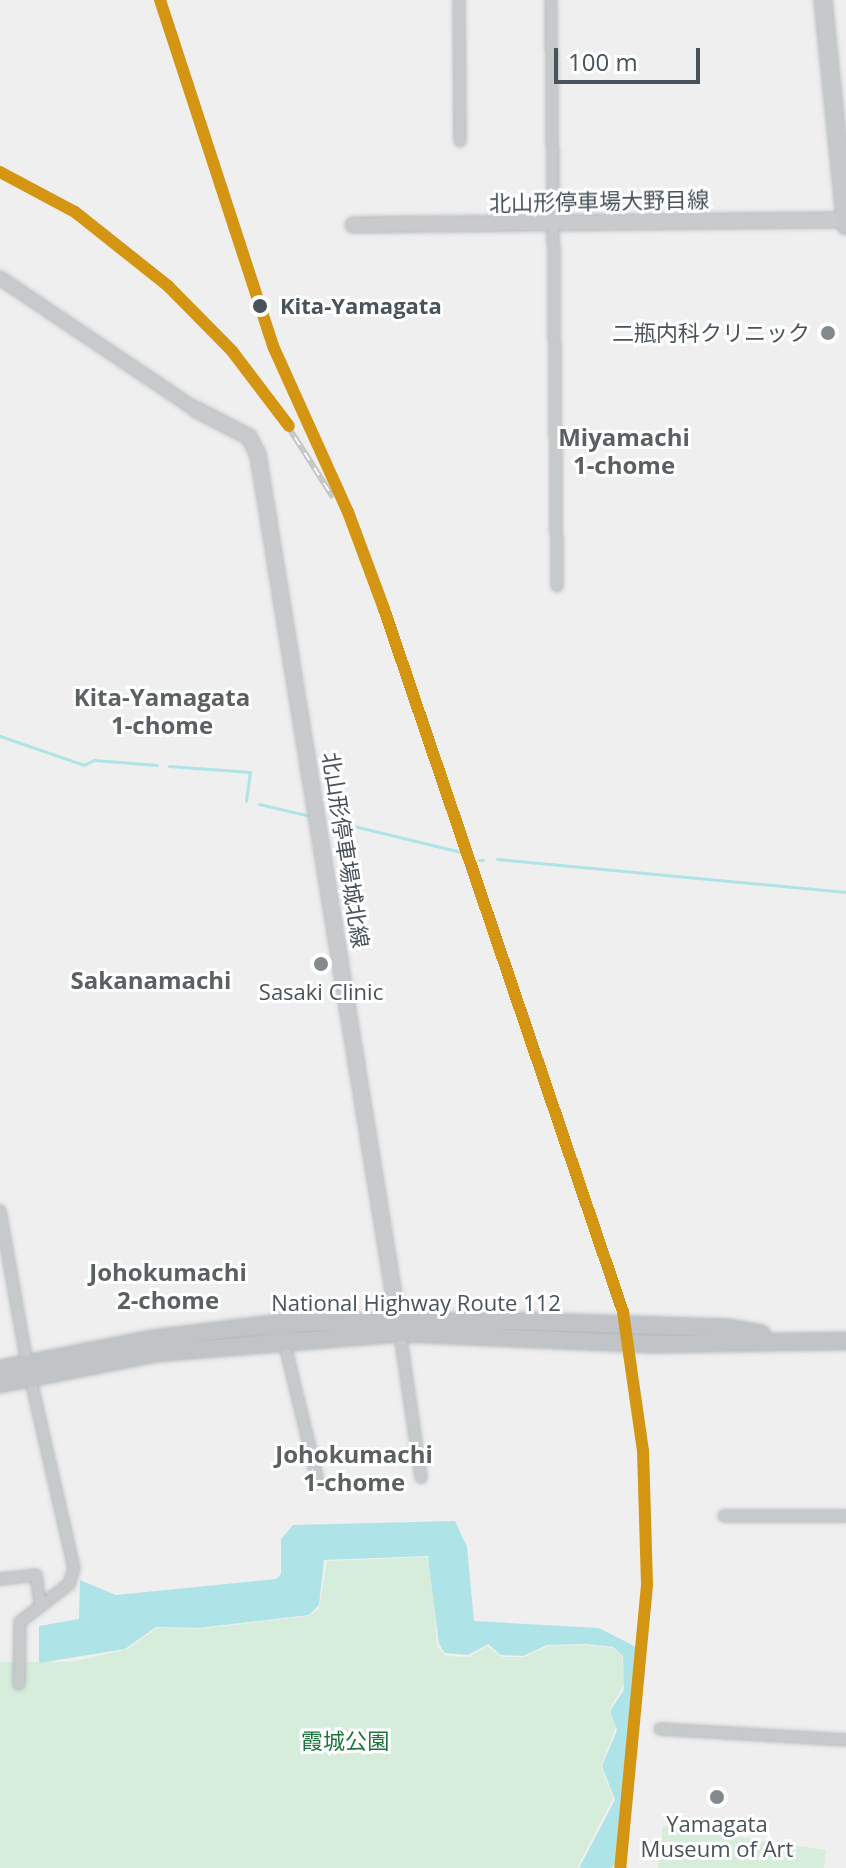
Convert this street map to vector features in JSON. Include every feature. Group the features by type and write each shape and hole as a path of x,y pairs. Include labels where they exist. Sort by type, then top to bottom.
{"highway":[{"name":"National Highway Route 112","path":"0,1384 29,1370 152,1339 281,1323 611,1333 648,1326 728,1328 787,1338"},
{"name":"National Highway Route 112","path":"0,1369 29,1370 399,1327"},
{"name":"National Highway Route 112","path":"611,1333 651,1344 787,1338 846,1341"}],"main road":[{"path":"823,0 846,226"},
{"name":"北山形停車場大野目線","path":"353,225 846,220"},
{"name":"北山形停車場城北線","path":"195,409 249,437 258,455 399,1327"}],"street":[{"path":"459,0 460,141"},
{"path":"551,0 557,586"},
{"path":"0,278 195,409"},
{"path":"0,1211 29,1370 74,1568 69,1584 40,1603 20,1622 19,1684"},
{"path":"399,1327 421,1477"},
{"path":"283,1339 318,1482"},
{"path":"724,1516 846,1516"},
{"path":"0,1579 36,1575 40,1603"},
{"path":"660,1729 846,1740"}],"green space":[{"name":"霞城公園","path":"426,1557 432,1564 437,1646 445,1656 469,1657 487,1646 502,1657 524,1657 548,1646 584,1645 613,1648 622,1656 625,1683 609,1710 616,1727 601,1766 613,1798 577,1868 0,1868 0,1662 71,1662 128,1649 157,1628 199,1629 309,1616 319,1609 327,1561"},
{"path":"663,1826 826,1850 824,1868 658,1868"}],"water":[{"path":"455,1521 467,1547 474,1621 599,1628 636,1647 616,1863 611,1868 579,1868 615,1800 602,1766 617,1730 610,1711 624,1690 623,1656 613,1647 586,1644 547,1645 523,1656 501,1655 488,1644 468,1655 445,1653 439,1644 428,1556 324,1560 319,1605 309,1615 198,1628 156,1627 125,1649 39,1663 39,1626 79,1619 80,1580 116,1595 276,1579 281,1574 281,1539 293,1525"}],"waterway":[{"path":"0,736 84,765 94,760 157,765"},
{"path":"169,766 250,772 246,801"},
{"path":"259,804 310,816"},
{"path":"329,820 465,853"},
{"path":"497,859 846,892"}],"railway":[{"path":"0,172 75,212 168,286 266,392 333,497"}],"transit line":[{"path":"160,0 273,346 348,512 384,609 623,1312 643,1450 647,1585 620,1868"},
{"path":"0,172 75,212 168,286 232,351 289,426"}],"place":[{"name":"Kita-Yamagata","path":"260,306"},
{"name":"二瓶内科クリニック","path":"828,333"},
{"name":"Sasaki Clinic","path":"321,964"},
{"name":"Yamagata Museum of Art","path":"717,1797"}],"district":[{"name":"Miyamachi 1-chome","path":"624,451"},
{"name":"Kita-Yamagata 1-chome","path":"162,711"},
{"name":"Sakanamachi","path":"151,980"},
{"name":"Johokumachi 2-chome","path":"168,1286"},
{"name":"Johokumachi 1-chome","path":"354,1468"}]}
